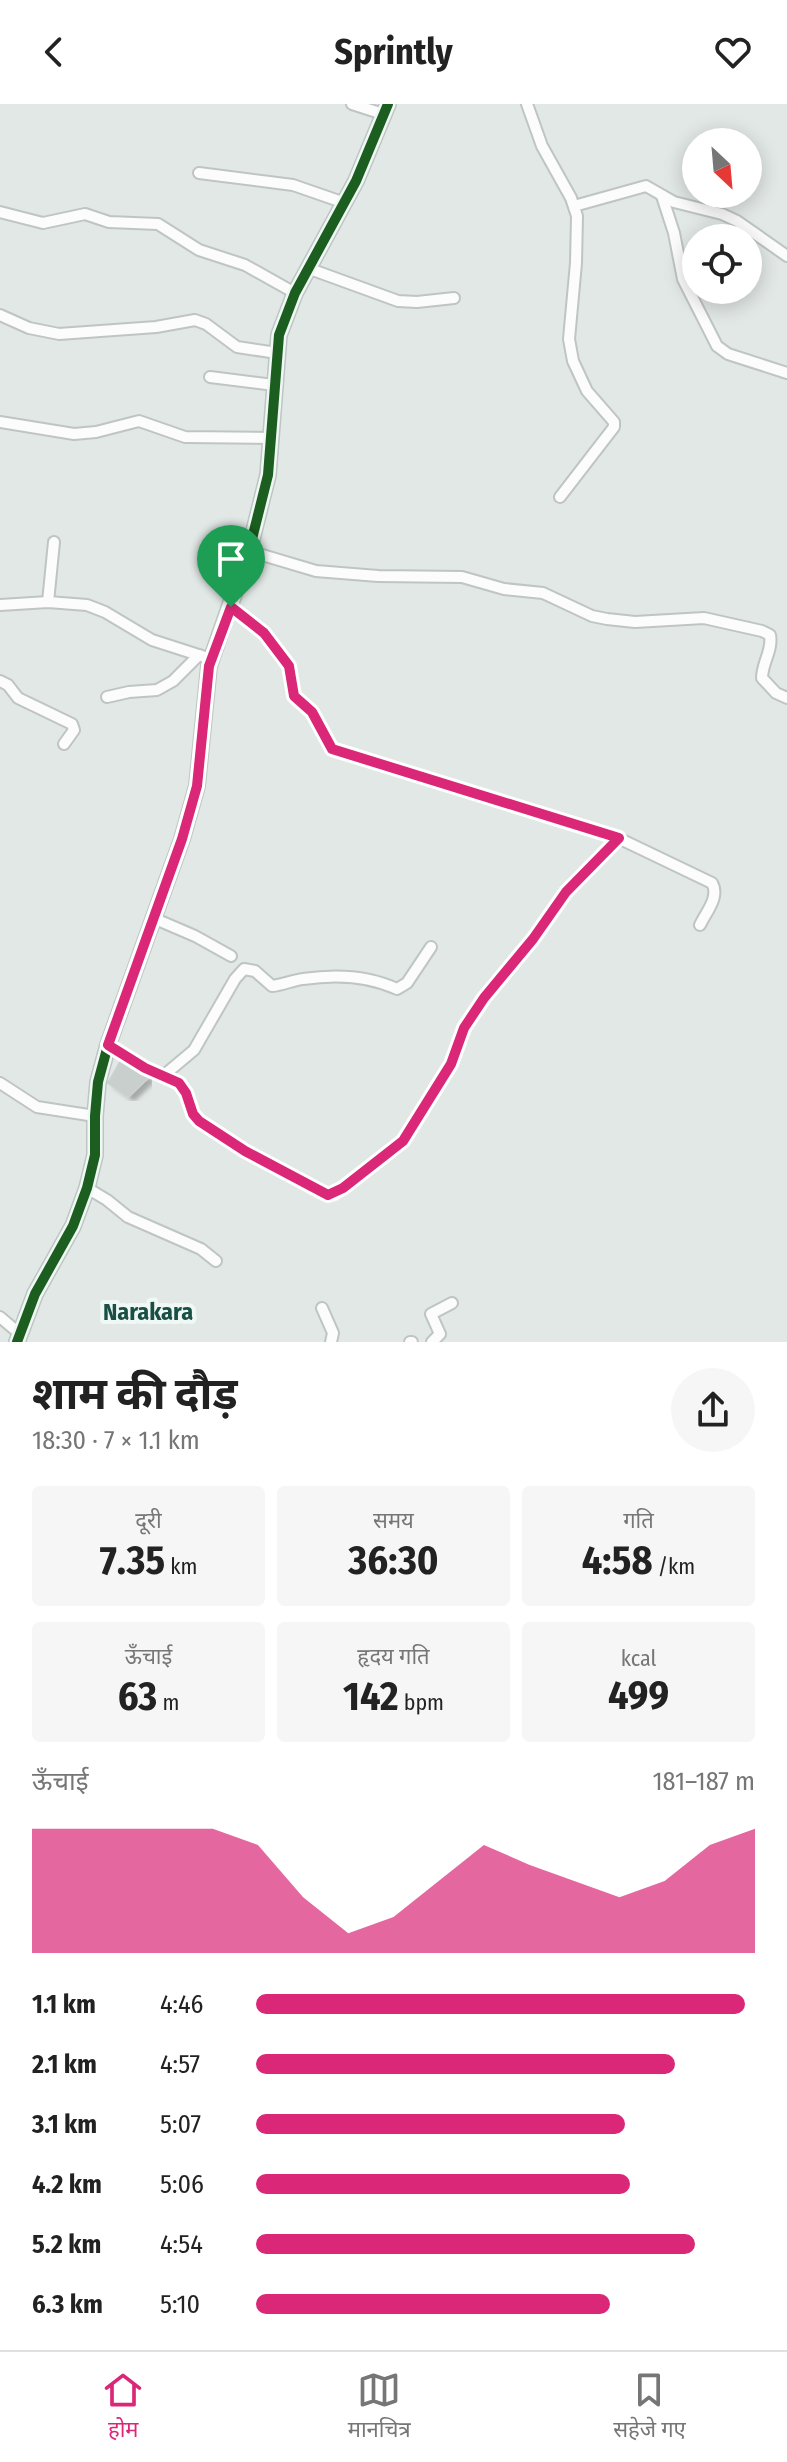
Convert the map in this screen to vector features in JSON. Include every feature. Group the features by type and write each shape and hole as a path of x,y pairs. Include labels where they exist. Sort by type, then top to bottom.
{"street":[{"path":"0,1317 19,1338 35,1294 69,1235 87,1188 95,1155 98,1082 108,1045 182,839 199,779 205,657 231,607 268,475 277,353 283,319 364,165 385,109 352,104"},
{"path":"527,104 542,146 574,206 578,223 570,350 587,391 612,417 614,427 560,497"},
{"path":"199,173 293,185 345,203"},
{"path":"574,206 641,186 650,187 674,202 737,221 787,256"},
{"path":"662,196 674,233 683,279 713,340 728,354 787,373"},
{"path":"0,212 43,223 85,214 109,222 158,224 199,250 245,265 295,293"},
{"path":"310,269 398,301 454,298"},
{"path":"0,315 23,326 59,334 156,327 195,320 206,324 237,347 277,353"},
{"path":"210,377 274,385"},
{"path":"0,422 74,434 139,421 185,437 270,438"},
{"path":"48,602 54,542"},
{"path":"249,551 316,571 378,576 462,577 504,589 543,593 592,616 607,619 635,622 704,618 762,631 770,635 771,642 762,678 776,693 787,698"},
{"path":"0,605 48,602 95,608 152,640 205,657"},
{"path":"231,607 264,633 289,666 294,696 312,712 332,749 619,838 712,883 715,896 700,925"},
{"path":"107,697 157,690 205,657"},
{"path":"0,681 6,683 18,698 72,724 74,730 64,744"},
{"path":"108,1045 184,1088 193,1114 199,1121 245,1151 322,1193 334,1194 403,1141 451,1064 464,1028 484,998 533,939 566,892 619,838"},
{"path":"153,918 231,956"},
{"path":"163,1076 194,1050 244,969 255,971 272,986 339,975 385,982 397,989 407,983 431,947"},
{"path":"0,1083 37,1107 95,1116"},
{"path":"87,1188 128,1217 201,1249 216,1261"},
{"path":"432,1342 440,1332 431,1314 452,1303"},
{"path":"322,1308 333,1333 331,1342"}],"building":[{"path":"120,1062 148,1078 128,1097 108,1083"}],"cycle path":[{"path":"17,1342 35,1294 73,1226 87,1188 95,1155 98,1082 108,1045 182,839 197,786 209,666 249,551 268,475 279,335 295,293 356,181 388,104"},
{"path":"108,1045 145,1068 179,1083 199,1121 245,1151 322,1193 334,1194 403,1141 451,1064 464,1028 484,998 533,939 566,892 619,838"}],"district":[{"name":"Narakara","path":"148,1312"}],"route":[{"path":"231,607 264,633 289,666 294,696 312,712 332,749 619,838 566,892 533,939 484,998 464,1028 451,1064 403,1141 334,1194 322,1193 245,1151 199,1121 179,1083 145,1068 108,1045 182,839 199,779 209,666 231,607"}]}
